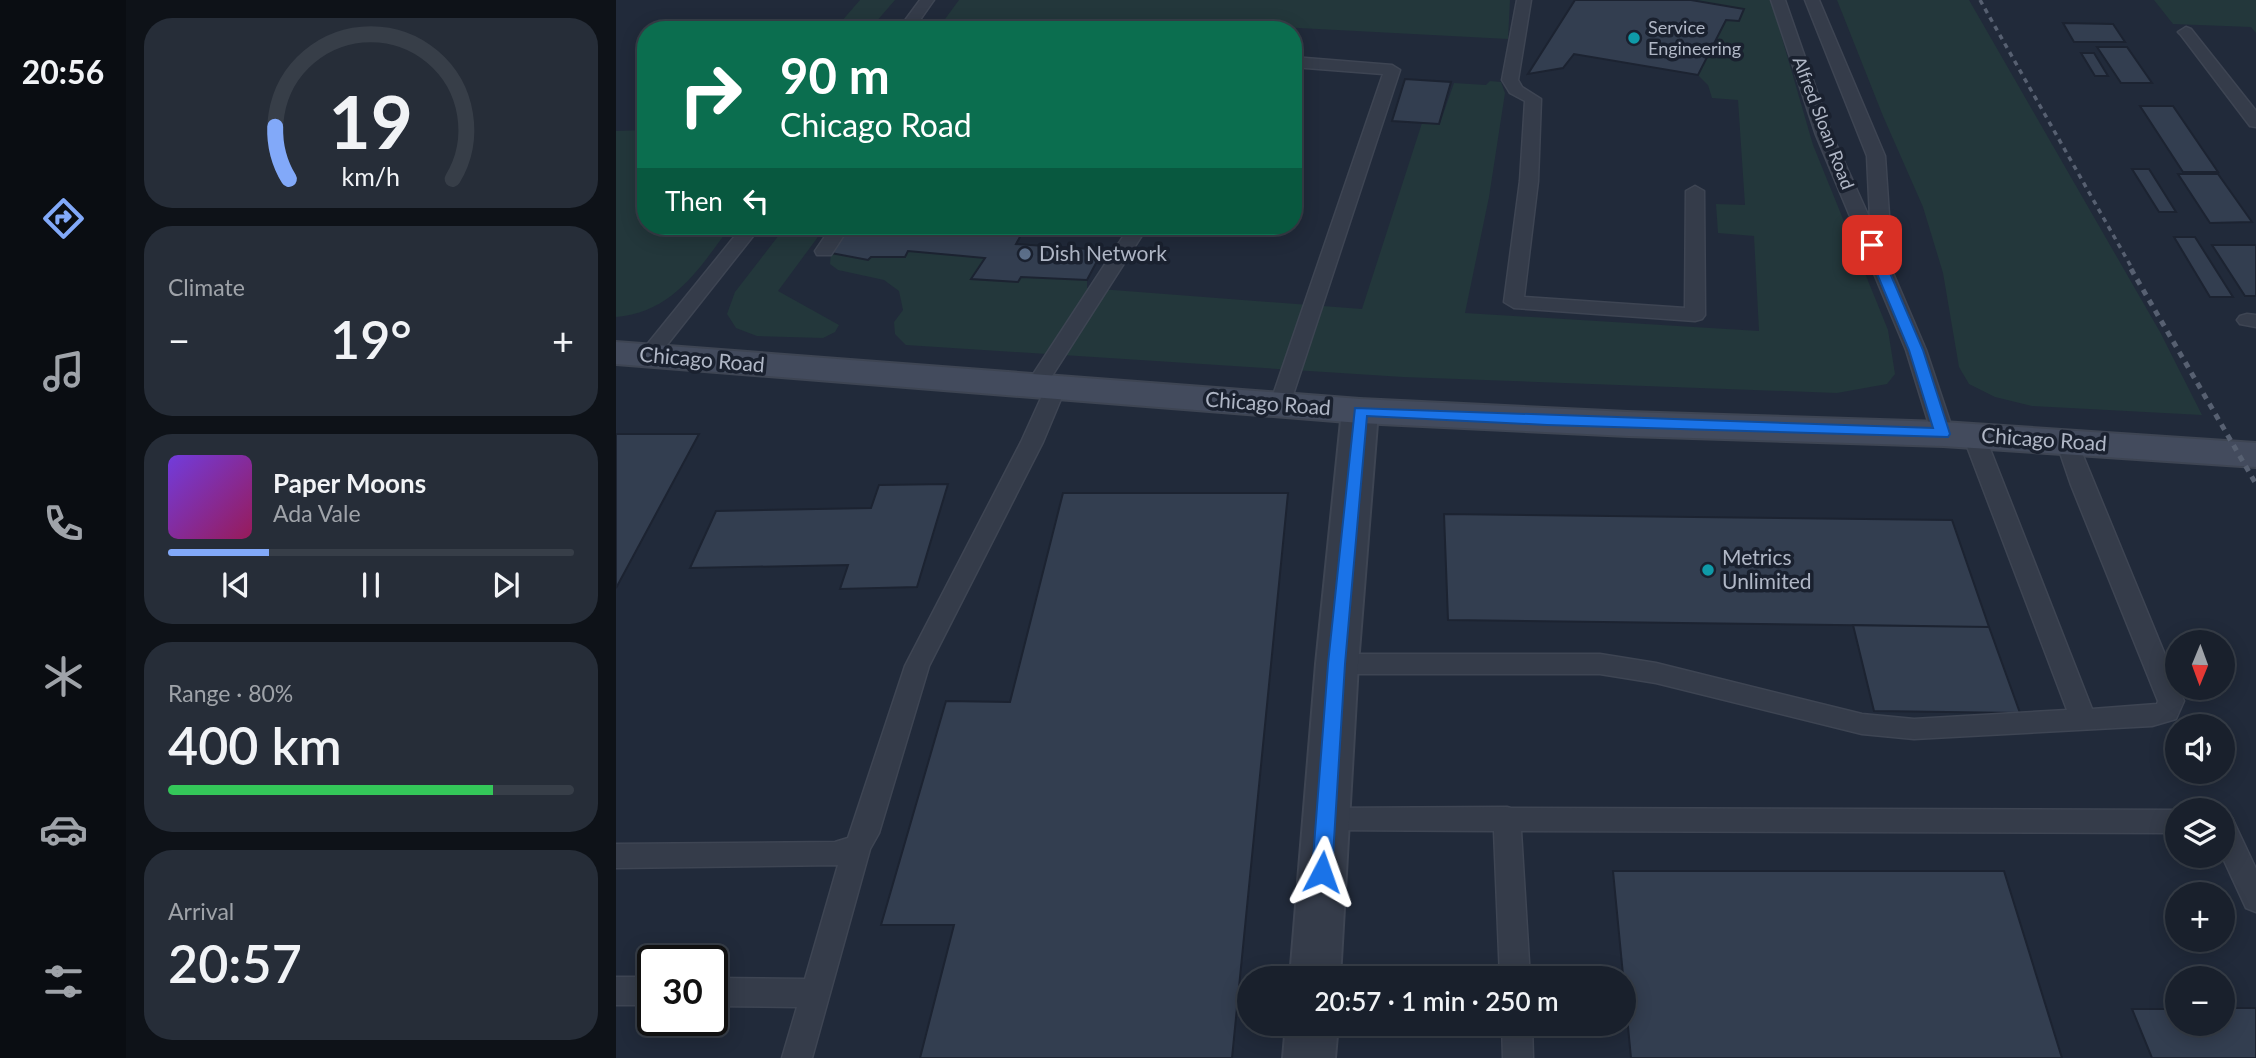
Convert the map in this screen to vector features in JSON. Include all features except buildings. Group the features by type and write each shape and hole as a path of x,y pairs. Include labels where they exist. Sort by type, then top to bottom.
{"main road":[{"name":"Chicago Road","path":"632,354 1360,411 1958,435 2256,455"}],"street":[{"path":"1316,966 1337,664 1360,411"},
{"path":"1309,1058 1311,1036"}],"lane":[{"path":"912,21 927,0"},
{"path":"1524,0 1510,80 1516,90 1533,99 1529,181 1514,302 1695,315 1695,191"},
{"name":"Alfred Sloan Road","path":"1778,0 1824,135 1916,350 1958,435 2083,720"},
{"name":"Alfred Sloan Road","path":"1812,0 1876,156 1880,215 1872,245"},
{"path":"2186,32 2256,122"},
{"path":"1280,404 1392,70 1302,63"},
{"path":"632,354 744,235"},
{"path":"824,251 835,235"},
{"path":"797,1058 857,847 866,833 917,666 1014,478 1046,386 1134,235"},
{"path":"1337,664 1600,664 1656,673 1862,724 1914,729 2152,716 2167,712 2171,701 2081,485 2067,441"},
{"path":"1507,818 1513,966"},
{"path":"1326,819 2165,821"},
{"path":"616,856 835,854 857,847"},
{"path":"2235,854 2256,899"},
{"path":"616,991 637,991"},
{"path":"728,992 815,993"},
{"path":"1517,1036 1518,1058"}],"green space":[{"path":"860,0 895,0 877,21 842,21"},
{"path":"959,0 1510,0 1508,39 1302,28 1302,21 944,21"},
{"path":"1691,0 1771,0 1813,145 1888,330 1895,374 1887,384 1837,393 1403,377 906,345 895,334 894,322 903,310 899,291 884,280 838,270 830,264 831,253 868,260 871,257 905,257 908,251 985,258 972,278 1018,282 1021,277 1087,280 1087,288 1362,309 1422,123 1440,123 1454,83 1486,85 1490,81 1501,82 1505,93 1489,197 1465,313 1759,331 1754,236 1718,233 1716,204 1745,205 1738,100 1712,98 1708,85 1698,75 1726,20 1743,9"},
{"path":"1837,0 1969,0 2160,332 2202,415 2032,406 1995,397 1969,384 1959,367 1943,273 1923,207"},
{"path":"2154,0 2256,0 2256,33 2251,27 2173,24"},
{"path":"637,130 637,235 724,235 696,272 669,297 654,307 616,317 616,131"},
{"path":"779,235 819,235 778,291 839,325 835,332 823,338 757,336 736,328 727,314 735,292"}],"railway":[{"path":"1980,0 2133,270"},
{"path":"2131,269 2256,484"}],"place":[{"name":"Service Engineering","path":"1634,38"},
{"name":"Dish Network","path":"1025,254"},
{"name":"Metrics Unlimited","path":"1708,570"}],"route":[{"path":"1322,872 1337,664 1360,411 1547,421 1942,434 1916,350 1872,245"}]}
